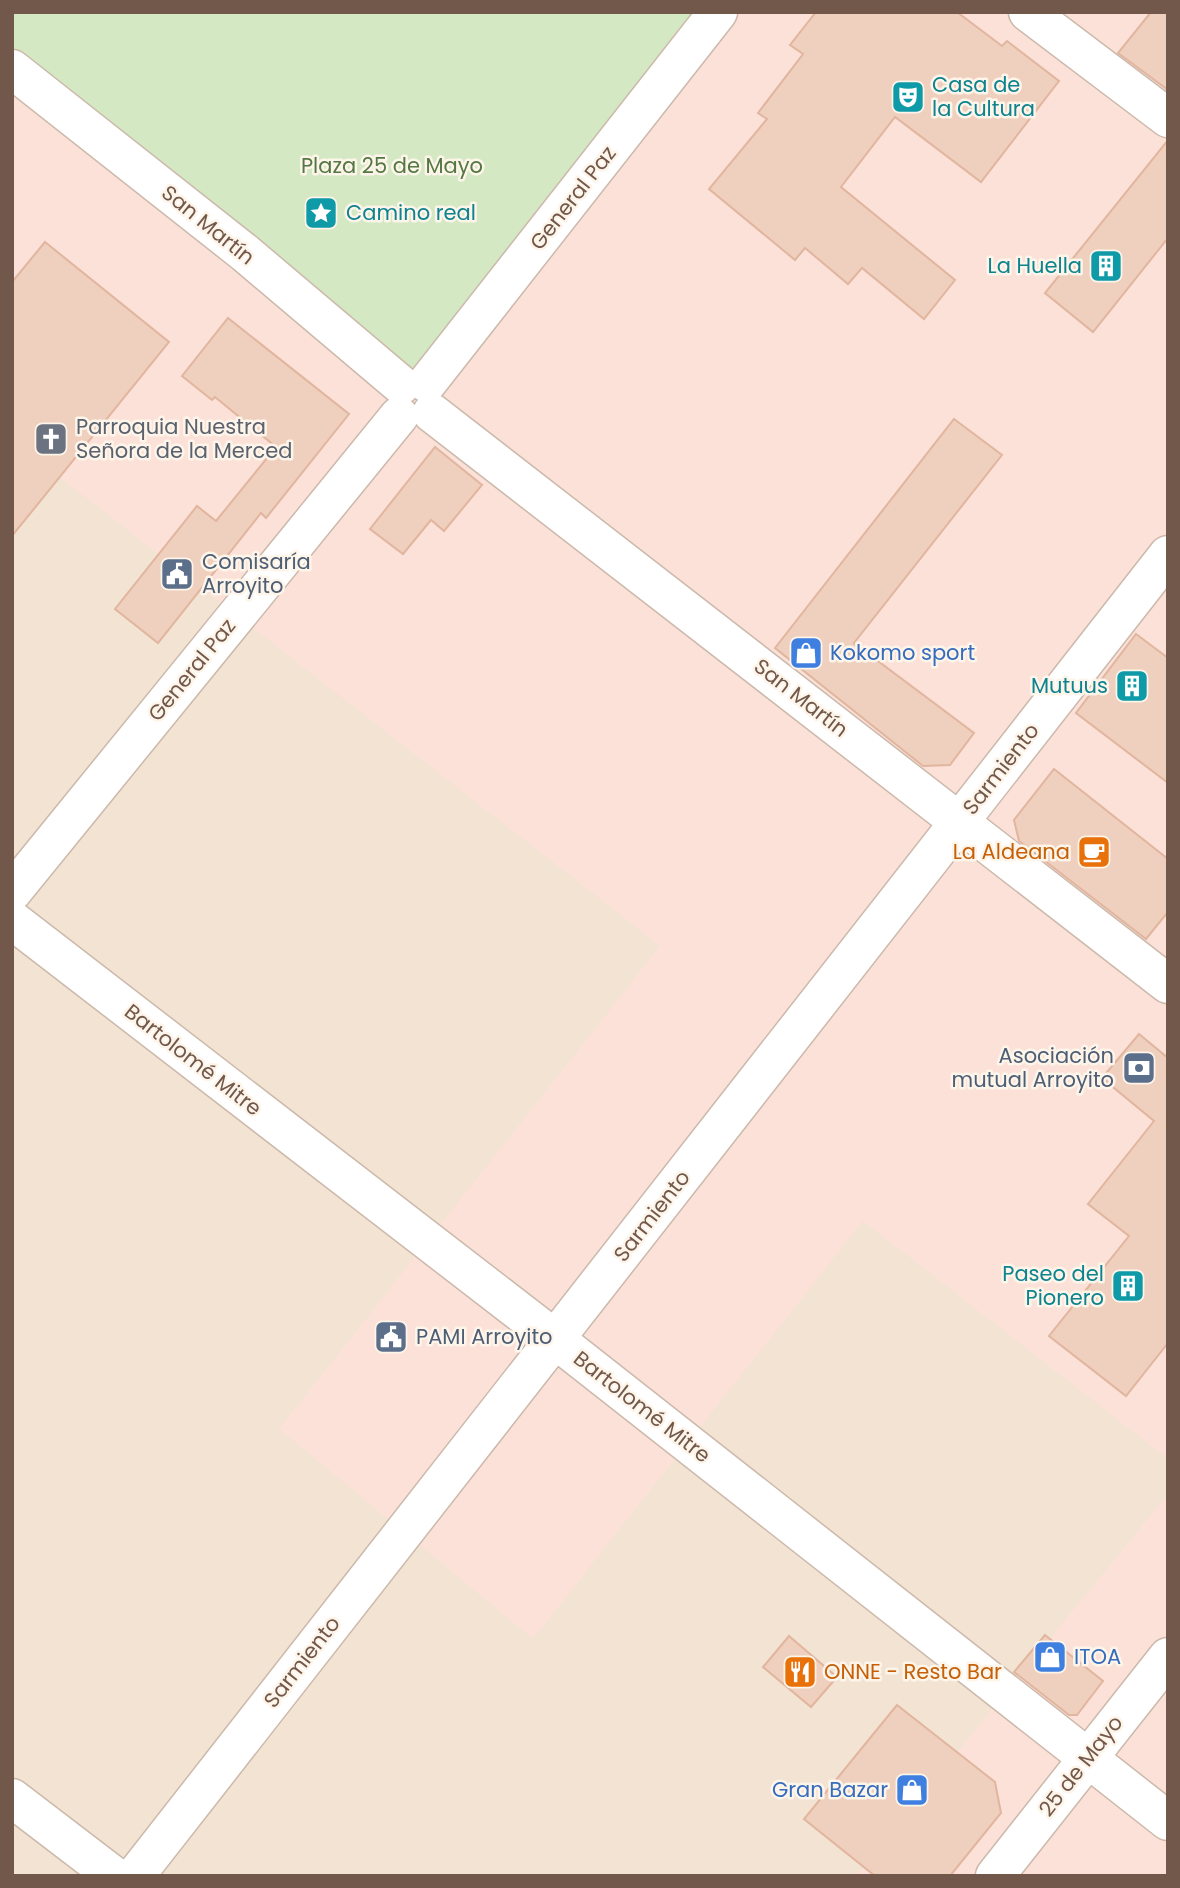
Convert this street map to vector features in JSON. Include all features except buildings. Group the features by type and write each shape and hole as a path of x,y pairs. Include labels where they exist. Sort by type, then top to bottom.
{"street":[{"name":"General Paz","path":"12,892 415,399 718,12"},
{"path":"1028,12 1168,118"},
{"name":"San Martín","path":"12,69 245,253 415,399 1168,984"},
{"name":"Sarmiento","path":"135,1876 1168,555"},
{"name":"Bartolomé Mitre","path":"12,920 555,1339 1168,1821"},
{"name":"25 de Mayo","path":"995,1876 1168,1657"},
{"path":"12,1798 114,1876"}],"shaded area":[{"path":"12,12 1168,12 1168,1876 12,1876"},
{"path":"12,12 1168,12 1168,1459 863,1221 533,1639 279,1429 660,946 12,440"},
{"path":"1168,1494 1168,1876 856,1876"}],"green space":[{"name":"Plaza 25 de Mayo","path":"12,12 706,12 424,372 403,371 12,53"}],"place":[{"name":"Casa de la Cultura","path":"908,97"},
{"name":"Camino real","path":"321,213"},
{"name":"La Huella","path":"1106,266"},
{"name":"Parroquia Nuestra Señora de la Merced","path":"51,439"},
{"name":"Comisaría Arroyito","path":"177,574"},
{"name":"Kokomo sport","path":"806,653"},
{"name":"Mutuus","path":"1132,686"},
{"name":"La Aldeana","path":"1094,852"},
{"name":"Asociación mutual Arroyito","path":"1139,1068"},
{"name":"Paseo del Pionero","path":"1128,1286"},
{"name":"PAMI Arroyito","path":"391,1337"},
{"name":"ITOA","path":"1050,1657"},
{"name":"ONNE - Resto Bar","path":"800,1672"},
{"name":"Gran Bazar","path":"912,1790"}]}
